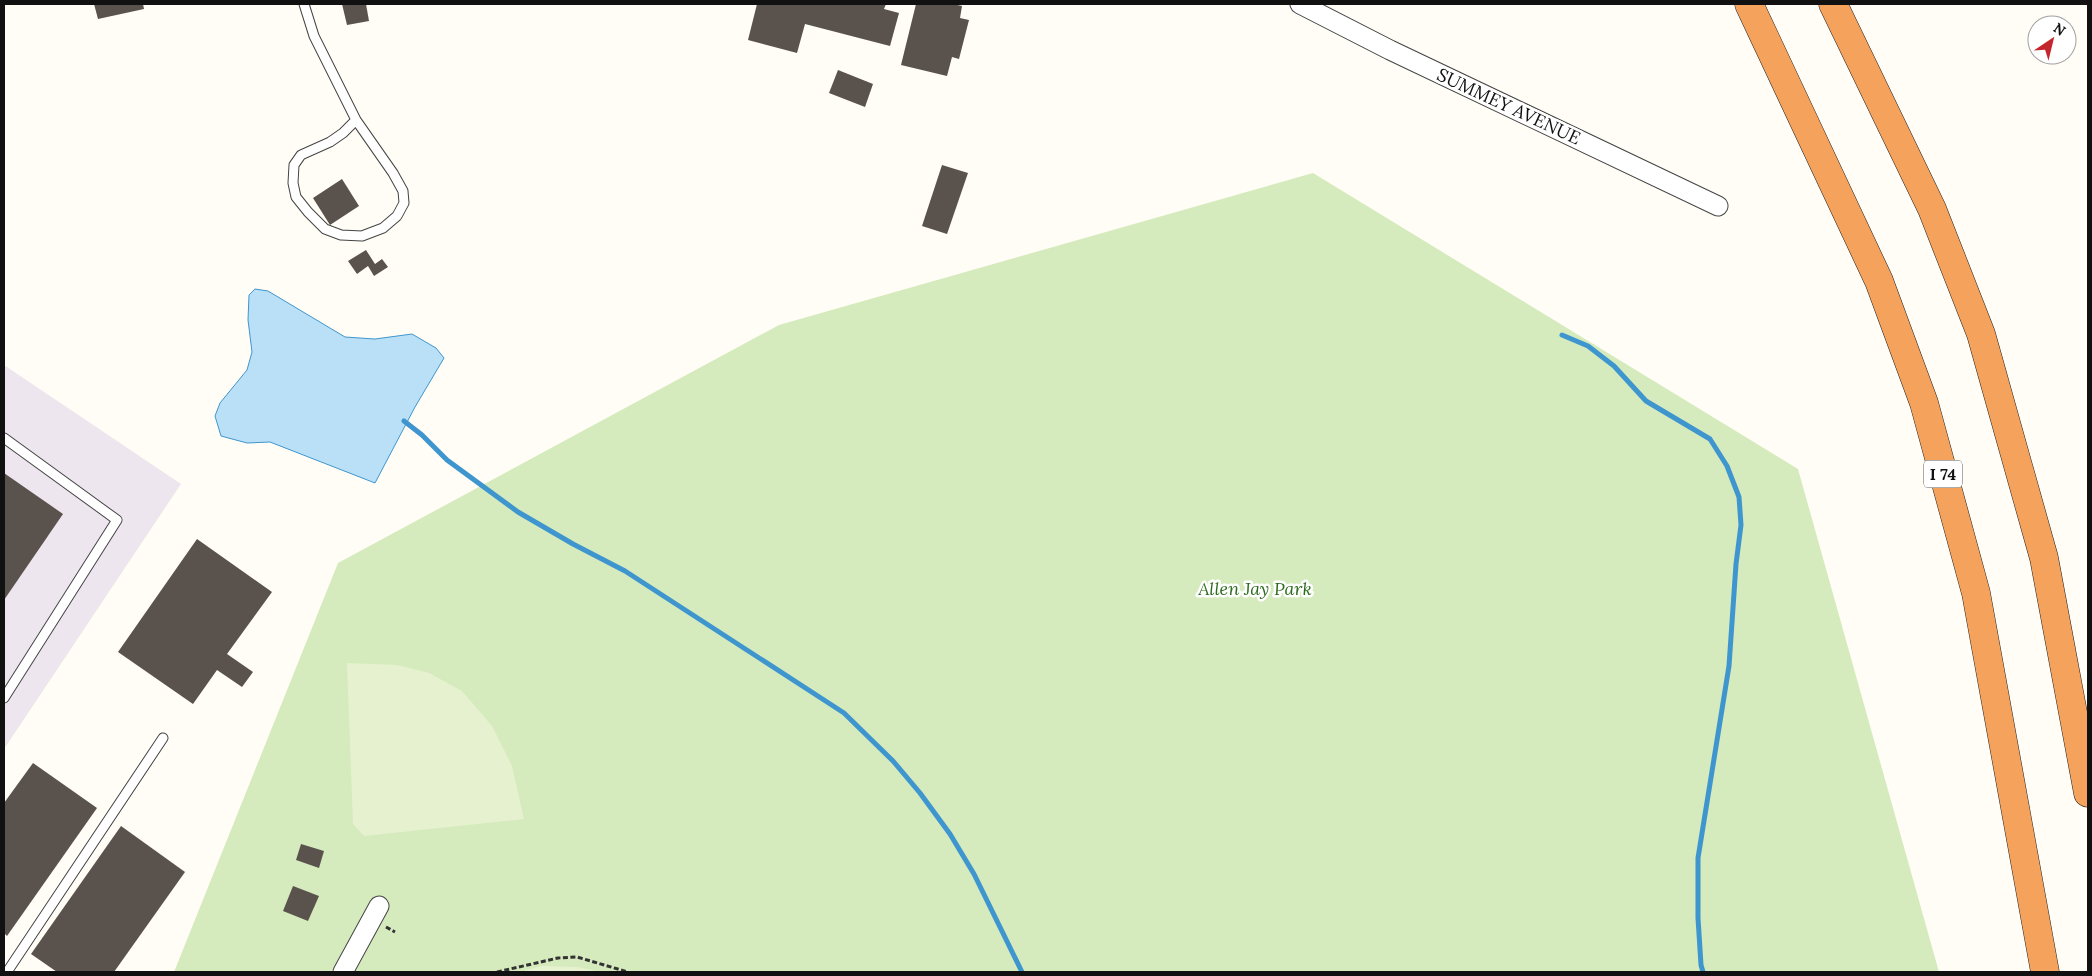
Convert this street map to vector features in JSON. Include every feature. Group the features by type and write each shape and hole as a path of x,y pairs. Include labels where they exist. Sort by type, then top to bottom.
{"highway":[{"name":"I 74","path":"1749,4 1879,281 1924,403 1976,593 2045,972"},
{"path":"1833,4 1932,209 1981,334 2044,558 2088,793"}],"street":[{"name":"SUMMEY AVENUE","path":"1300,4 1390,50 1718,206"},
{"path":"343,972 379,906"}],"lane":[{"path":"304,4 314,36 356,120 393,173 403,191 404,203 397,216 383,228 362,236 341,235 325,229 296,197 293,183 294,165 301,155 330,142 343,133 356,120"},
{"path":"4,438 118,520 4,698"},
{"path":"7,970 163,738"}],"path":[{"path":"497,972 558,958 577,958 628,972"}],"shaded area":[{"path":"4,365 181,484 4,749"}],"green space":[{"name":"Allen Jay Park","path":"1313,173 1798,469 1939,972 174,972 338,563 779,325"},
{"path":"347,663 397,665 429,673 462,691 492,726 512,766 524,819 364,836 353,824"},
{"path":"541,966 577,967 600,972 521,972"}],"water":[{"path":"255,289 268,291 345,337 375,339 412,334 436,348 444,358 415,407 375,483 270,442 247,443 221,436 215,416 220,403 247,370 252,352 248,320 249,295"}],"building":[{"path":"94,4 143,4 144,9 98,19"},
{"path":"342,4 366,4 369,21 347,25"},
{"path":"757,4 886,4 884,9 899,13 890,46 805,24 797,53 748,40"},
{"path":"916,4 953,4 962,6 960,18 969,20 959,59 952,57 947,76 901,65"},
{"path":"838,70 873,84 865,107 829,93"},
{"path":"942,165 968,173 947,234 922,226"},
{"path":"342,179 359,206 330,225 313,198"},
{"path":"366,250 375,264 382,259 388,267 374,276 368,266 357,274 348,261"},
{"path":"4,473 63,514 4,600"},
{"path":"197,539 272,592 227,654 253,672 242,687 217,670 193,704 118,652"},
{"path":"33,763 97,808 7,936 4,933 4,803"},
{"path":"121,826 185,872 114,972 57,972 31,954"},
{"path":"301,844 324,851 319,868 296,860"},
{"path":"293,886 319,896 308,921 283,911"}],"waterway":[{"path":"1562,335 1588,346 1614,366 1646,401 1710,439 1727,466 1739,497 1741,525 1736,564 1729,666 1698,858 1698,918 1703,972"},
{"path":"404,421 422,435 447,460 518,512 625,571 844,713 893,761 920,793 950,834 974,874 1022,972"}]}
